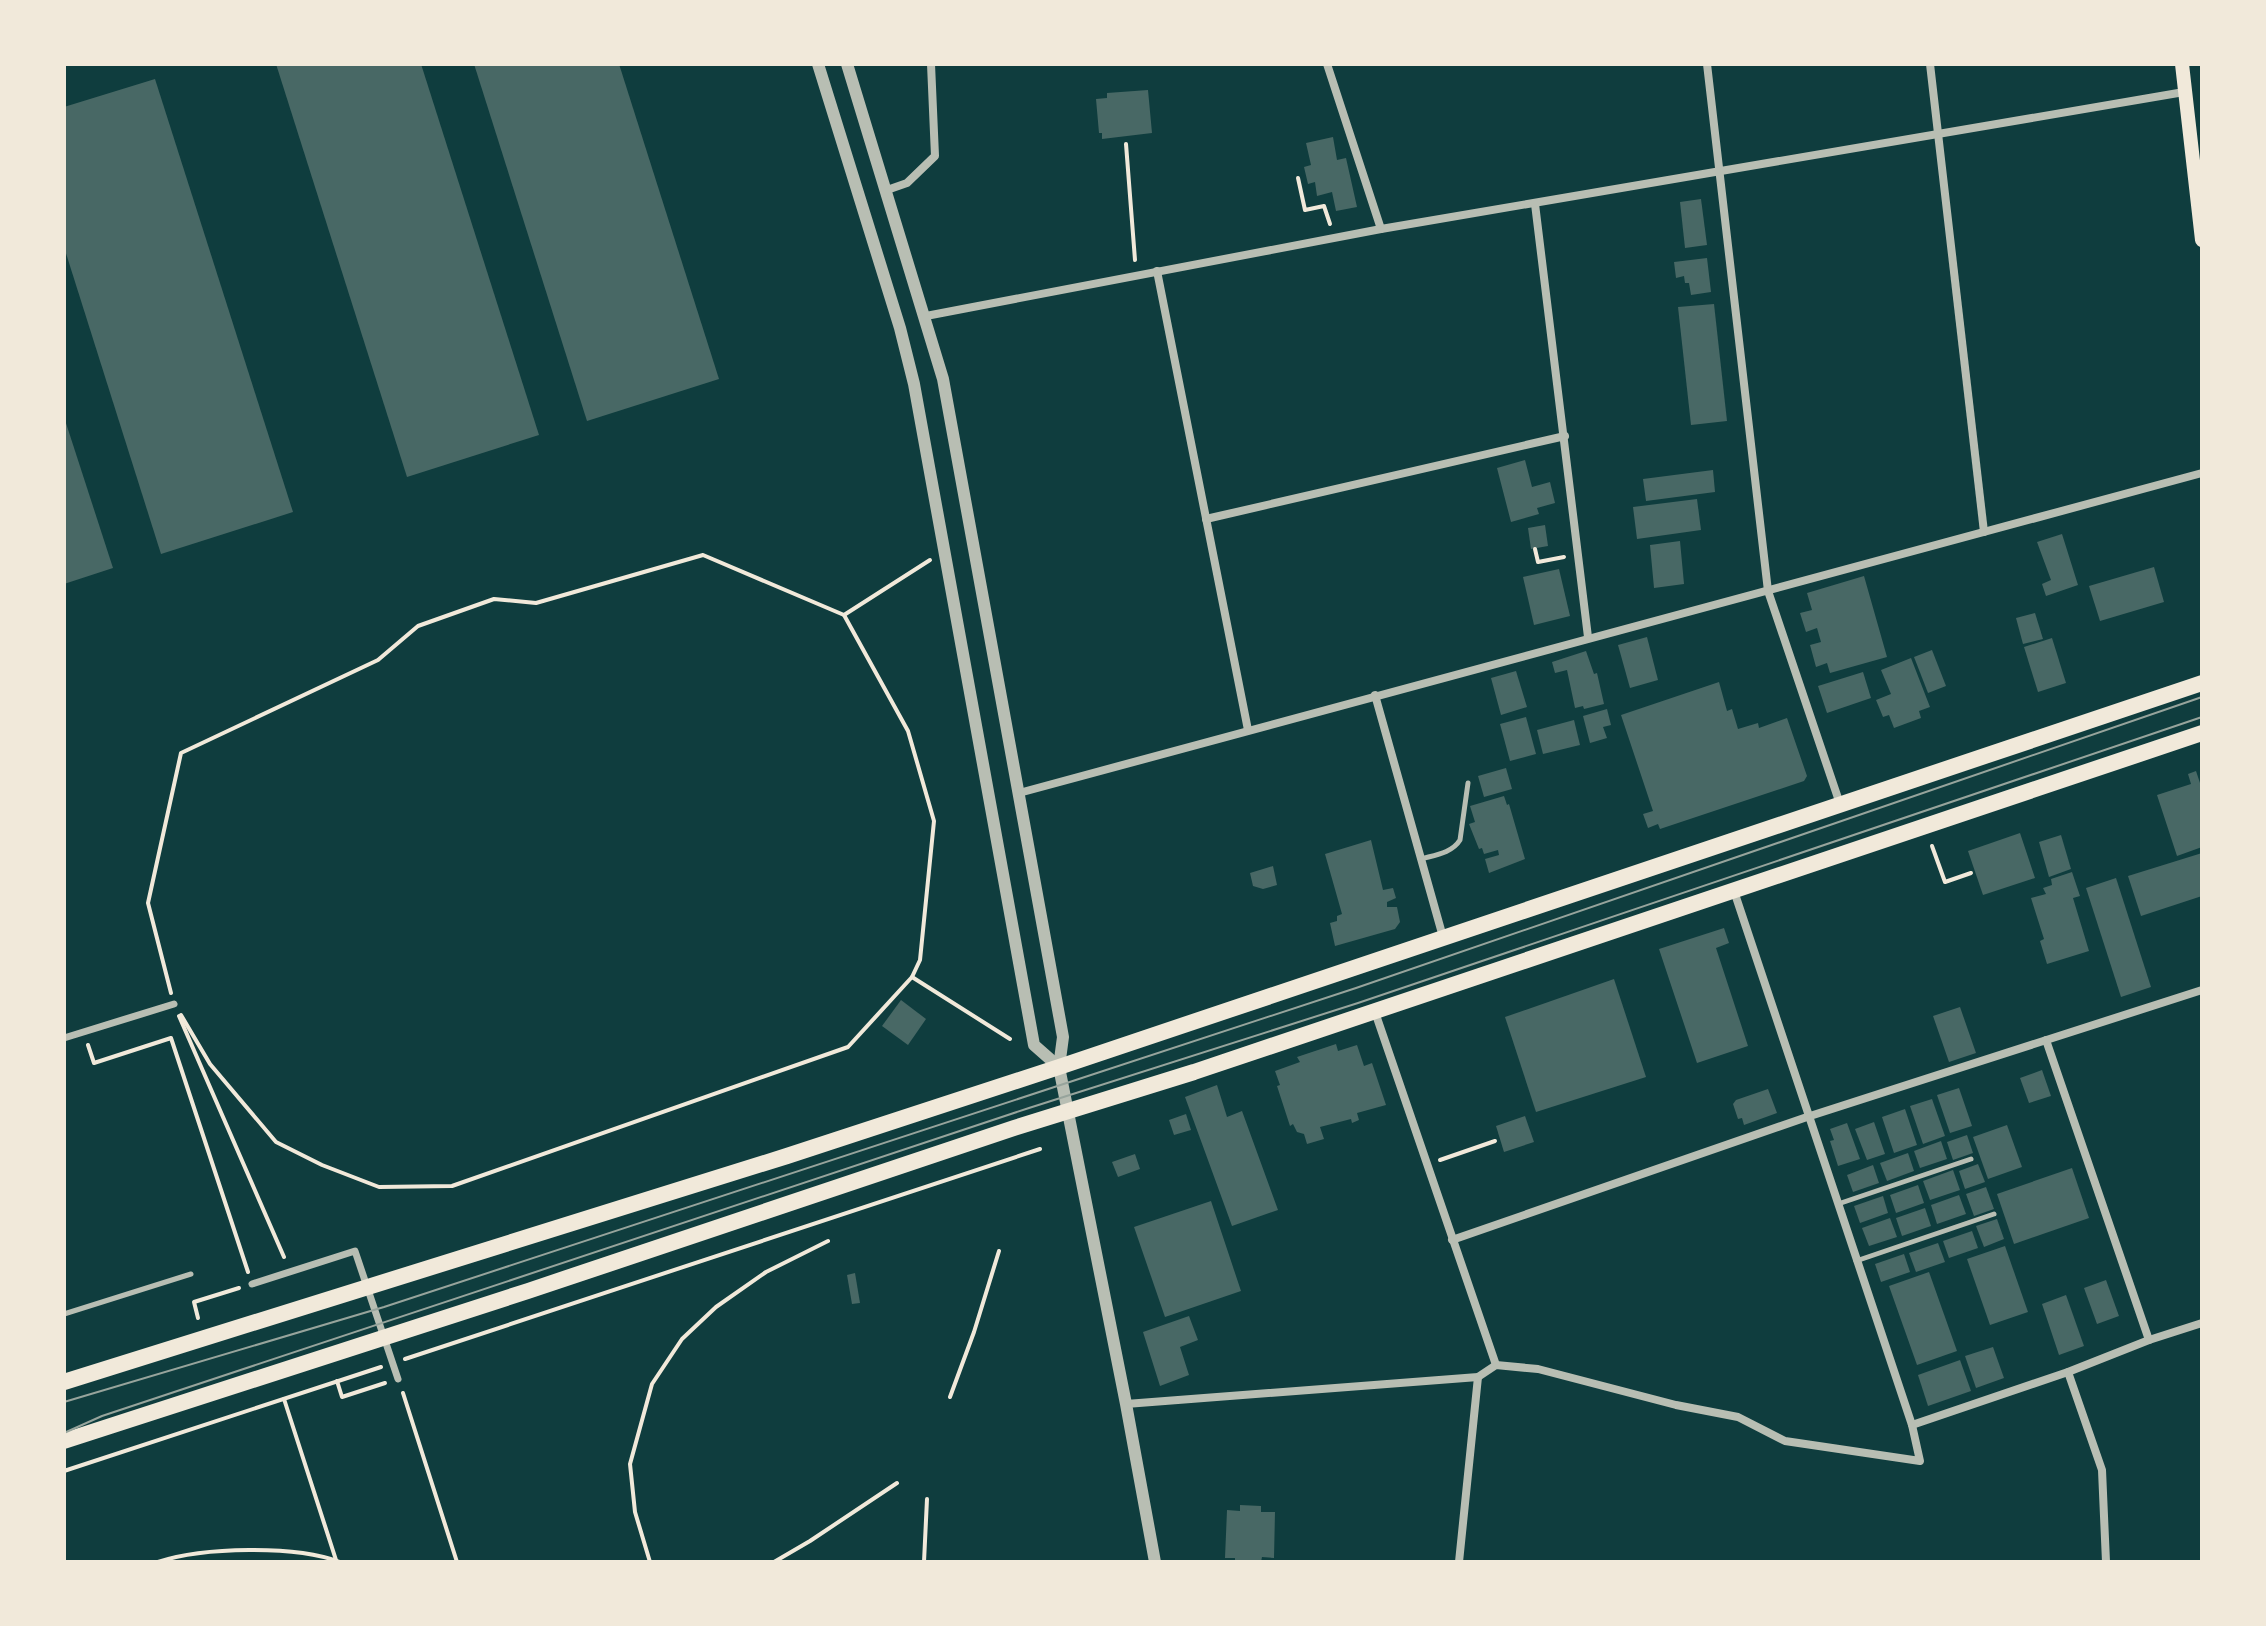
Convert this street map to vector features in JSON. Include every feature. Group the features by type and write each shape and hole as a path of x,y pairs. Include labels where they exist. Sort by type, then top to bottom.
{"main road":[{"path":"2182,64 2202,240"},
{"path":"64,1382 772,1161 2202,683"},
{"path":"64,1441 1375,1012 2202,733"}],"street":[{"path":"818,64 900,328 914,384 1034,1045 1059,1067"},
{"path":"847,64 943,379 1063,1037 1059,1067 1155,1562"},
{"path":"887,190 907,183 935,156 931,64"},
{"path":"1327,64 1381,229"},
{"path":"1707,64 1768,591 1841,804"},
{"path":"1930,64 1984,532"},
{"path":"926,316 1381,229 2184,92"},
{"path":"1535,204 1588,637"},
{"path":"1157,271 1248,730"},
{"path":"1206,519 1565,436"},
{"path":"1019,793 2202,473"},
{"path":"1375,695 1443,937"},
{"path":"1126,1404 1478,1377 1496,1365 1538,1369 1676,1405 1738,1417 1785,1441 1920,1461 1912,1425 1734,891"},
{"path":"1452,1240 1807,1117 2202,990"},
{"path":"64,1038 174,1004"},
{"path":"1375,1012 1496,1365"},
{"path":"2046,1040 2149,1340"},
{"path":"252,1284 355,1251 398,1379"},
{"path":"1912,1425 2202,1323"},
{"path":"2068,1372 2102,1470 2106,1562"},
{"path":"1459,1562 1478,1377"}],"lane":[{"path":"1420,860 1457,846 1464,826 1468,783"},
{"path":"1837,1204 1971,1159"},
{"path":"1856,1261 1994,1214"},
{"path":"64,1314 191,1274"}],"path":[{"path":"1126,144 1135,260"},
{"path":"1298,178 1305,210 1324,206 1330,224"},
{"path":"1535,549 1538,562 1578,554"},
{"path":"174,1004 210,1064 276,1142 322,1165 379,1187 452,1186 848,1047 912,977 920,960 934,821 908,731 844,615 703,555 536,603 494,599 418,626 378,660 181,753 148,903 174,1004 285,1260"},
{"path":"844,615 930,560"},
{"path":"1932,846 1945,882 1971,873"},
{"path":"912,977 1010,1039"},
{"path":"83,1031 94,1063 171,1038 252,1284 194,1302 198,1318"},
{"path":"1427,1165 1495,1141"},
{"path":"396,1362 1040,1149"},
{"path":"650,1562 635,1512 630,1464 652,1384 682,1339 716,1307 766,1272 828,1241"},
{"path":"950,1397 999,1251"},
{"path":"64,1471 382,1367"},
{"path":"337,1381 342,1397 398,1379 457,1562"},
{"path":"158,1562 173,1557 228,1551 281,1551 338,1561 284,1399"},
{"path":"774,1562 897,1483"},
{"path":"924,1562 927,1499"}],"building":[{"path":"276,64 421,64 539,435 407,477"},
{"path":"474,64 619,64 719,379 587,421"},
{"path":"155,79 293,512 161,554 64,247 64,107"},
{"path":"1148,90 1152,133 1102,139 1096,99 1107,98 1107,93"},
{"path":"1333,137 1337,160 1346,158 1357,207 1336,211 1332,192 1317,196 1315,182 1308,184 1304,167 1311,165 1306,143"},
{"path":"1701,199 1707,245 1685,248 1680,202"},
{"path":"1707,258 1711,292 1691,295 1684,276 1676,278 1674,262"},
{"path":"1714,304 1727,421 1691,425 1678,307"},
{"path":"64,417 113,568 64,584"},
{"path":"1525,460 1532,487 1550,482 1555,503 1537,508 1539,514 1511,522 1497,468"},
{"path":"1713,470 1715,492 1646,501 1643,479"},
{"path":"1697,499 1701,530 1637,539 1633,507"},
{"path":"1545,525 1548,546 1531,549 1528,528"},
{"path":"2062,534 2078,585 2046,596 2042,584 2051,580 2037,542"},
{"path":"1680,541 1684,584 1654,588 1650,545"},
{"path":"2154,567 2164,602 2100,621 2089,586"},
{"path":"1559,569 1570,616 1534,625 1523,577"},
{"path":"1864,576 1887,657 1830,673 1827,663 1816,667 1810,645 1821,642 1817,628 1806,632 1800,613 1812,610 1807,593"},
{"path":"2035,613 2043,639 2023,644 2016,618"},
{"path":"1647,637 1658,680 1630,688 1618,645"},
{"path":"2052,638 2066,683 2038,692 2024,647"},
{"path":"1932,650 1946,686 1928,693 1914,657"},
{"path":"1586,651 1594,674 1597,673 1604,704 1575,708 1567,670 1555,673 1552,662"},
{"path":"1911,658 1930,707 1919,711 1921,718 1894,728 1889,715 1883,717 1876,700 1891,694 1881,670"},
{"path":"1516,671 1527,707 1501,715 1491,678"},
{"path":"1863,672 1871,698 1827,713 1818,686"},
{"path":"1719,682 1727,711 1732,709 1738,729 1758,723 1759,728 1787,718 1807,776 1804,781 1660,829 1658,824 1648,828 1643,814 1653,811 1621,715"},
{"path":"1607,709 1611,725 1603,727 1607,738 1590,743 1583,716"},
{"path":"1526,717 1536,754 1510,761 1500,724"},
{"path":"1574,720 1580,745 1543,754 1537,730"},
{"path":"1506,768 1512,789 1484,797 1478,776"},
{"path":"2196,771 2202,789 2202,847 2177,856 2157,795 2191,784 2188,774"},
{"path":"1504,796 1525,859 1489,873 1485,859 1499,855 1498,850 1484,854 1482,848 1479,849 1469,824 1475,822 1470,806"},
{"path":"2020,833 2035,878 1983,895 1968,851"},
{"path":"2061,835 2071,869 2049,877 2039,842"},
{"path":"1371,840 1383,890 1393,888 1396,898 1387,902 1387,907 1397,907 1400,922 1395,929 1335,946 1330,923 1337,921 1337,916 1342,914 1325,854"},
{"path":"2202,853 2202,896 2141,916 2128,876"},
{"path":"1273,866 1277,885 1263,889 1253,886 1250,873"},
{"path":"2072,872 2080,896 2073,898 2089,951 2047,964 2040,941 2044,939 2031,898 2046,894 2043,888 2052,885 2051,879"},
{"path":"2116,878 2151,987 2121,997 2086,888"},
{"path":"1724,928 1729,943 1716,948 1748,1046 1697,1063 1659,949"},
{"path":"1614,979 1646,1077 1536,1112 1505,1017"},
{"path":"901,1000 926,1019 908,1045 882,1026"},
{"path":"1960,1007 1976,1053 1949,1062 1933,1016"},
{"path":"1336,1044 1338,1051 1357,1045 1364,1066 1372,1063 1386,1105 1357,1113 1359,1120 1352,1123 1351,1119 1320,1127 1324,1139 1307,1144 1304,1134 1297,1132 1293,1124 1290,1126 1275,1071 1300,1062 1297,1057"},
{"path":"2042,1070 2051,1096 2029,1103 2020,1078"},
{"path":"1217,1085 1227,1117 1242,1111 1278,1210 1232,1226 1185,1097"},
{"path":"1959,1088 1972,1126 1950,1133 1937,1095"},
{"path":"1768,1089 1777,1113 1744,1125 1742,1118 1738,1119 1733,1104 1736,1100"},
{"path":"1932,1099 1945,1136 1923,1144 1910,1106"},
{"path":"1905,1109 1917,1145 1894,1153 1882,1117"},
{"path":"1186,1114 1191,1130 1174,1135 1169,1120"},
{"path":"1525,1116 1534,1142 1504,1152 1496,1126"},
{"path":"1874,1122 1885,1154 1867,1160 1855,1129"},
{"path":"1847,1123 1860,1159 1838,1166 1830,1141 1834,1140 1830,1129"},
{"path":"2007,1125 2022,1167 1988,1179 1973,1137"},
{"path":"1967,1135 1973,1153 1953,1160 1947,1142"},
{"path":"1941,1141 1947,1159 1920,1168 1914,1151"},
{"path":"1908,1153 1914,1171 1887,1181 1880,1163"},
{"path":"1135,1154 1140,1169 1118,1177 1112,1162"},
{"path":"1978,1164 1985,1182 1965,1189 1959,1171"},
{"path":"1873,1165 1879,1183 1853,1192 1847,1175"},
{"path":"2072,1168 2089,1218 2014,1244 1997,1194"},
{"path":"1953,1170 1960,1190 1930,1200 1923,1181"},
{"path":"1918,1185 1924,1203 1896,1213 1890,1195"},
{"path":"1986,1187 1994,1209 1974,1216 1966,1194"},
{"path":"1959,1195 1966,1214 1937,1224 1931,1205"},
{"path":"1883,1196 1888,1213 1860,1223 1854,1206"},
{"path":"1211,1201 1241,1291 1165,1317 1134,1227"},
{"path":"1925,1208 1931,1226 1902,1236 1896,1218"},
{"path":"1890,1218 1897,1237 1869,1246 1862,1228"},
{"path":"1997,1219 2004,1239 1984,1247 1976,1226"},
{"path":"1972,1231 1978,1248 1949,1258 1943,1241"},
{"path":"1938,1243 1945,1262 1916,1272 1909,1253"},
{"path":"2005,1246 2028,1312 1990,1325 1967,1259"},
{"path":"1904,1254 1910,1272 1881,1282 1875,1264"},
{"path":"1929,1272 1957,1351 1917,1365 1889,1286"},
{"path":"855,1273 860,1303 852,1304 847,1275"},
{"path":"2106,1280 2119,1316 2097,1324 2084,1288"},
{"path":"2066,1295 2084,1346 2059,1355 2042,1304"},
{"path":"1189,1316 1198,1340 1180,1347 1189,1375 1160,1386 1143,1332"},
{"path":"1993,1347 2004,1378 1976,1388 1965,1356"},
{"path":"1960,1360 1971,1391 1928,1406 1918,1375"},
{"path":"1240,1505 1261,1506 1261,1512 1275,1512 1274,1558 1262,1557 1261,1562 1235,1562 1235,1558 1225,1558 1227,1510 1240,1511"}],"tram line":[{"path":"64,1402 384,1307 1356,988 2202,697"},
{"path":"64,1433 102,1416 1029,1108 1358,1003 2202,717"}]}
